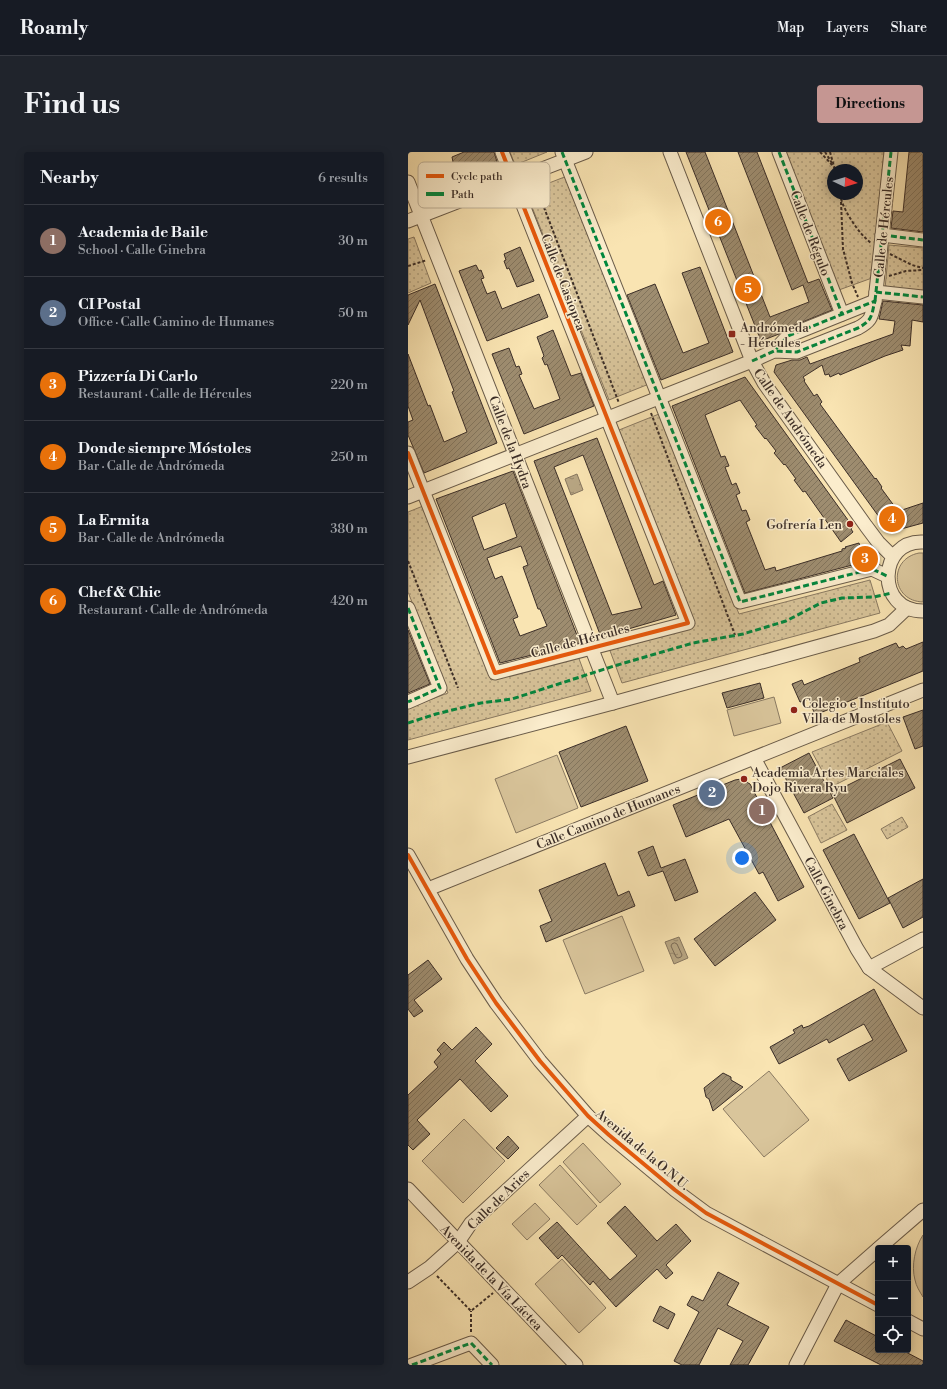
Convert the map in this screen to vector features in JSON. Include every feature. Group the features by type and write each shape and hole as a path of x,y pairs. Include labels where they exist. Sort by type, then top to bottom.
{"street":[{"name":"Calle de Casiopea","path":"502,152 506,162"},
{"path":"550,164 564,156 586,152"},
{"name":"Calle de Andrómeda","path":"670,152 752,361 764,383 878,542 893,557"},
{"name":"Calle de Régulo","path":"779,152 842,314"},
{"name":"Calle de Hércules","path":"408,497 660,399 774,352 797,352 867,324 871,318 876,291 891,152"},
{"path":"564,156 740,602 872,569 887,576"},
{"name":"Calle de la Hydra","path":"408,182 418,206"},
{"name":"Calle de la Hydra","path":"419,208 613,703"},
{"path":"408,221 443,208"},
{"name":"Calle de Casiopea","path":"525,208 607,419"},
{"path":"882,236 923,240"},
{"path":"876,291 923,297"},
{"name":"Calle de Hércules","path":"774,352 788,336 862,306 876,291"},
{"name":"Calle de Hércules","path":"408,453 496,673 688,622 607,419"},
{"path":"923,542 910,544 901,549 893,557 887,576 888,585 898,602 907,608 923,611"},
{"path":"408,608 440,688 408,702"},
{"path":"408,757 613,703 874,631 889,625 907,608"},
{"name":"Calle Camino de Humanes","path":"428,889 923,690"},
{"name":"Calle Ginebra","path":"754,758 857,949 869,968 923,1008"},
{"name":"Avenida de la O.N.U.","path":"408,855 496,1003 540,1061 588,1116 608,1136 696,1206 713,1217 875,1304"},
{"path":"869,968 923,939"},
{"name":"Calle de Aries","path":"408,1282 429,1268 458,1242 471,1223 588,1116"},
{"name":"Avenida de la Vía Láctea","path":"408,1189 576,1365"},
{"path":"882,1245 923,1210"},
{"path":"796,1365 838,1284 875,1251"},
{"path":"911,1323 923,1329"},
{"path":"412,1365 471,1343 492,1365"}],"path":[{"path":"820,152 831,164"},
{"path":"825,152 832,164"},
{"path":"830,152 834,164"},
{"path":"841,201 856,226 866,239 881,249 923,269"},
{"path":"841,201 843,249 852,283 862,306"},
{"path":"543,208 618,403 624,400"},
{"path":"408,266 438,257"},
{"path":"876,291 906,271 923,269"},
{"path":"650,412 735,635"},
{"path":"408,561 458,688"},
{"path":"429,1268 471,1312 471,1343"},
{"path":"471,1312 501,1286"}],"shaded area":[{"path":"510,152 547,152 522,162 514,162"},
{"path":"781,152 884,152 872,278 836,291"},
{"path":"567,176 649,384 609,400 532,208 550,208 550,183"},
{"path":"414,237 431,283 408,293 408,239"},
{"path":"889,245 923,248 923,292 885,289"},
{"path":"659,414 739,614 870,580 880,613 622,683 609,648 695,624 619,430"},
{"path":"423,506 491,680 578,656 591,691 408,740 408,708 448,693 408,592 408,512"},
{"path":"923,553 923,602 912,600 905,595 899,588 897,579 898,571 902,563 909,557"},
{"path":"774,697 781,723 734,736 727,710"},
{"path":"887,722 902,751 831,787 812,752"},
{"path":"557,755 578,808 516,833 495,779"},
{"path":"832,804 847,830 821,843 808,817"},
{"path":"902,817 908,827 887,839 881,829"},
{"path":"622,916 644,971 585,994 563,940"},
{"path":"769,1071 809,1120 764,1157 723,1109"},
{"path":"464,1119 505,1161 463,1203 422,1161"},
{"path":"583,1143 621,1184 600,1203 563,1162"},
{"path":"560,1165 597,1206 577,1225 539,1185"},
{"path":"535,1203 550,1219 527,1240 512,1224"},
{"path":"923,1235 923,1297 916,1284 913,1269 916,1251"},
{"path":"562,1259 606,1308 579,1333 535,1284"}],"water":[{"path":"577,474 583,490 571,495 565,479"},
{"path":"679,937 688,958 674,964 665,942"}],"building":[{"path":"464,152 494,152 497,162 453,162 452,157"},
{"path":"686,152 705,152 770,317 809,302 803,285 792,290 738,152 757,152 808,283 819,279 832,310 785,329 779,334 761,341"},
{"path":"909,152 923,152 923,232 891,228 893,211 903,212"},
{"path":"520,247 534,281 517,287 509,268 507,269 504,261 506,260 504,254"},
{"path":"476,265 479,271 481,270 484,278 481,279 487,294 495,291 502,309 539,294 548,317 487,341 459,271"},
{"path":"700,267 733,352 661,380 627,295 655,284 683,353 709,343 682,273"},
{"path":"435,284 497,443 424,473 408,435 408,422 413,420 408,406 408,354 444,442 467,432 452,392 454,391 420,300 408,325 408,295"},
{"path":"883,301 923,305 923,322 912,320 910,346 901,345 903,350 840,375 839,373 830,377 829,374 825,375 822,365 803,377 814,396 817,394 822,402 820,404 875,479 876,478 882,487 881,488 895,507 899,510 902,508 902,510 923,503 923,523 890,532 774,372 776,365 807,357 810,364 893,334 895,321 879,319"},
{"path":"553,330 571,376 581,373 594,406 524,434 492,354 509,348 516,367 519,366 522,374 519,375 534,409 560,399 547,364 545,365 542,358 544,356 537,337"},
{"path":"745,377 853,527 851,529 853,532 841,542 805,491 803,492 794,480 796,479 785,464 784,465 774,453 776,451 755,426 757,425 740,400 705,415 721,457 725,456 729,466 725,467 732,485 736,483 740,493 736,495 742,511 746,510 750,520 746,522 765,570 775,567 776,571 842,551 842,549 846,548 845,547 859,543 864,562 745,593 672,406"},
{"path":"597,438 654,585 663,581 676,615 601,637 534,461","holes":["583,455 642,608 612,615 554,467"]},
{"path":"513,471 580,643 500,663 436,499","holes":["505,503 517,537 484,550 472,517","521,546 528,565 523,567 538,609 540,609 547,626 520,636 513,619 518,617 502,576 495,579 487,558"]},
{"path":"408,630 430,684 408,693"},
{"path":"923,642 923,671 815,715 809,699 800,702 792,684 802,680 804,685 860,662 859,658 896,643 899,648 903,646 906,649"},
{"path":"760,683 764,698 727,708 722,693"},
{"path":"923,710 923,746 915,749 903,717"},
{"path":"626,726 648,781 581,807 559,752"},
{"path":"809,753 833,798 804,813 780,768"},
{"path":"900,759 915,788 847,823 832,793"},
{"path":"741,779 750,784 804,887 778,901 763,872 759,874 729,819 686,837 673,805 735,780"},
{"path":"854,834 890,903 859,919 823,850"},
{"path":"653,846 661,868 685,859 698,892 675,901 663,871 648,876 638,852"},
{"path":"605,863 618,896 629,891 635,906 546,942 540,926 552,921 539,890"},
{"path":"923,879 923,917 903,928 888,898"},
{"path":"755,892 776,920 715,966 694,939"},
{"path":"428,960 442,979 414,1000 423,1011 414,1017 408,1009 408,975"},
{"path":"874,989 907,1051 849,1081 837,1059 873,1040 864,1024 829,1043 827,1039 779,1064 770,1047 795,1033 793,1030 802,1025 803,1028 809,1026"},
{"path":"476,1027 492,1044 475,1061 508,1096 491,1112 460,1079 417,1120 430,1134 413,1150 408,1145 408,1095 438,1067 434,1062 441,1054 437,1050 444,1042 452,1050"},
{"path":"723,1073 731,1077 731,1080 743,1087 713,1111 709,1099 706,1097 704,1088"},
{"path":"508,1136 519,1148 508,1159 496,1148"},
{"path":"625,1206 657,1241 676,1224 691,1241 666,1265 673,1273 666,1279 657,1269 616,1307 593,1281 590,1285 562,1255 558,1259 539,1238 557,1222 610,1280 637,1256 607,1223"},
{"path":"718,1272 739,1283 727,1305 769,1327 748,1365 730,1365 743,1341 718,1328 699,1365 682,1365 674,1361 699,1312 687,1305 692,1296 703,1301"},
{"path":"660,1306 675,1314 668,1329 653,1321"},
{"path":"846,1320 875,1335 875,1353 908,1353 923,1361 923,1365 881,1365 834,1341"}],"marked path":[{"path":"562,152 740,602 872,569 887,576"},
{"path":"779,152 842,314"},
{"path":"875,301 891,152"},
{"path":"882,235 923,240"},
{"path":"876,292 923,297"},
{"path":"752,361 774,351 788,336 875,301 871,317 866,323 858,328 797,352 774,351"},
{"path":"408,723 436,714 481,703 512,699 614,666 693,643 743,634 786,621 821,603 842,598 874,597 892,593"},
{"path":"408,608 440,688 408,702"},
{"path":"412,1365 471,1343 492,1365"}],"cycle path":[{"path":"502,152 506,162"},
{"path":"408,453 495,673 688,623 524,208"},
{"path":"408,855 467,959 496,1003 540,1061 588,1116 675,1190 706,1213 875,1303"}],"place":[{"name":"Chef & Chic","path":"718,222"},
{"name":"La Ermita","path":"748,289"},
{"name":"Andrómeda - Hércules","path":"732,334"},
{"name":"Donde siempre Móstoles","path":"892,519"},
{"name":"Gofrería Len","path":"850,524"},
{"name":"Pizzería Di Carlo","path":"865,559"},
{"name":"Colegio e Instituto Villa de Mostoles","path":"794,710"},
{"name":"Academia Artes Marciales Dojo Rivera Ryu","path":"744,779"},
{"name":"CI Postal","path":"712,793"},
{"name":"Academia de Baile","path":"762,811"}]}
